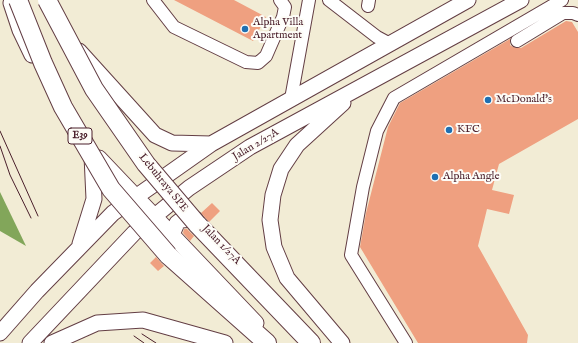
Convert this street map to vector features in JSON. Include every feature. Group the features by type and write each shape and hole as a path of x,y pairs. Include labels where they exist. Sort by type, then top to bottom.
{"highway":[{"name":"E39","path":"18,0 43,63 63,107 111,189 168,255 267,343"},
{"name":"Lebuhraya SPE","path":"44,4 94,89 146,164 197,224 311,343"}],"main road":[{"path":"10,0 20,30 57,107 92,151 135,198 274,343"},
{"name":"Jalan 2/27A","path":"0,333 37,291 113,213 211,144 468,0"},
{"name":"Jalan 2/27A","path":"30,343 134,234 176,198 250,147 521,0"},
{"path":"44,4 155,135 172,143 211,144"},
{"name":"Jalan 1/27A","path":"44,4 90,96 176,198 318,343"},
{"path":"342,343 287,278 274,247 270,220 273,195 281,169 297,145 357,90"},
{"path":"78,249 94,199 92,151"},
{"path":"171,237 177,223 181,220 196,218"},
{"path":"52,343 97,323 143,320 225,343"}],"lane":[{"path":"153,0 174,27 246,62 258,63 266,56 283,17 285,7 280,0"},
{"path":"291,99 309,0"},
{"path":"329,0 377,37 390,44"},
{"path":"406,343 351,255 363,187 377,131 394,98 562,0"},
{"path":"517,41 564,13 578,15"}],"green space":[{"path":"0,192 26,246 0,231"}],"building":[{"name":"Alpha Villa Apartment","path":"174,0 234,0 266,17 253,41"},
{"name":"Alpha Angle","path":"566,21 572,22 578,32 578,119 499,164 492,190 514,195 509,214 487,209 478,246 528,335 527,343 418,343 360,247 366,213 388,127 400,103 510,39 510,45 521,48"},
{"path":"212,203 220,211 209,222 201,213"},
{"path":"184,229 187,229 194,236 190,241 183,233"},
{"path":"156,257 164,266 158,271 150,263"}],"tram line":[{"path":"0,131 38,216"},
{"path":"0,146 10,175 31,218"},
{"path":"142,334 156,343"},
{"path":"134,336 144,343"}],"place":[{"name":"Alpha Villa Apartment","path":"245,29"},
{"name":"McDonald's","path":"488,100"},
{"name":"KFC","path":"449,130"},
{"name":"Alpha Angle","path":"435,177"}]}
